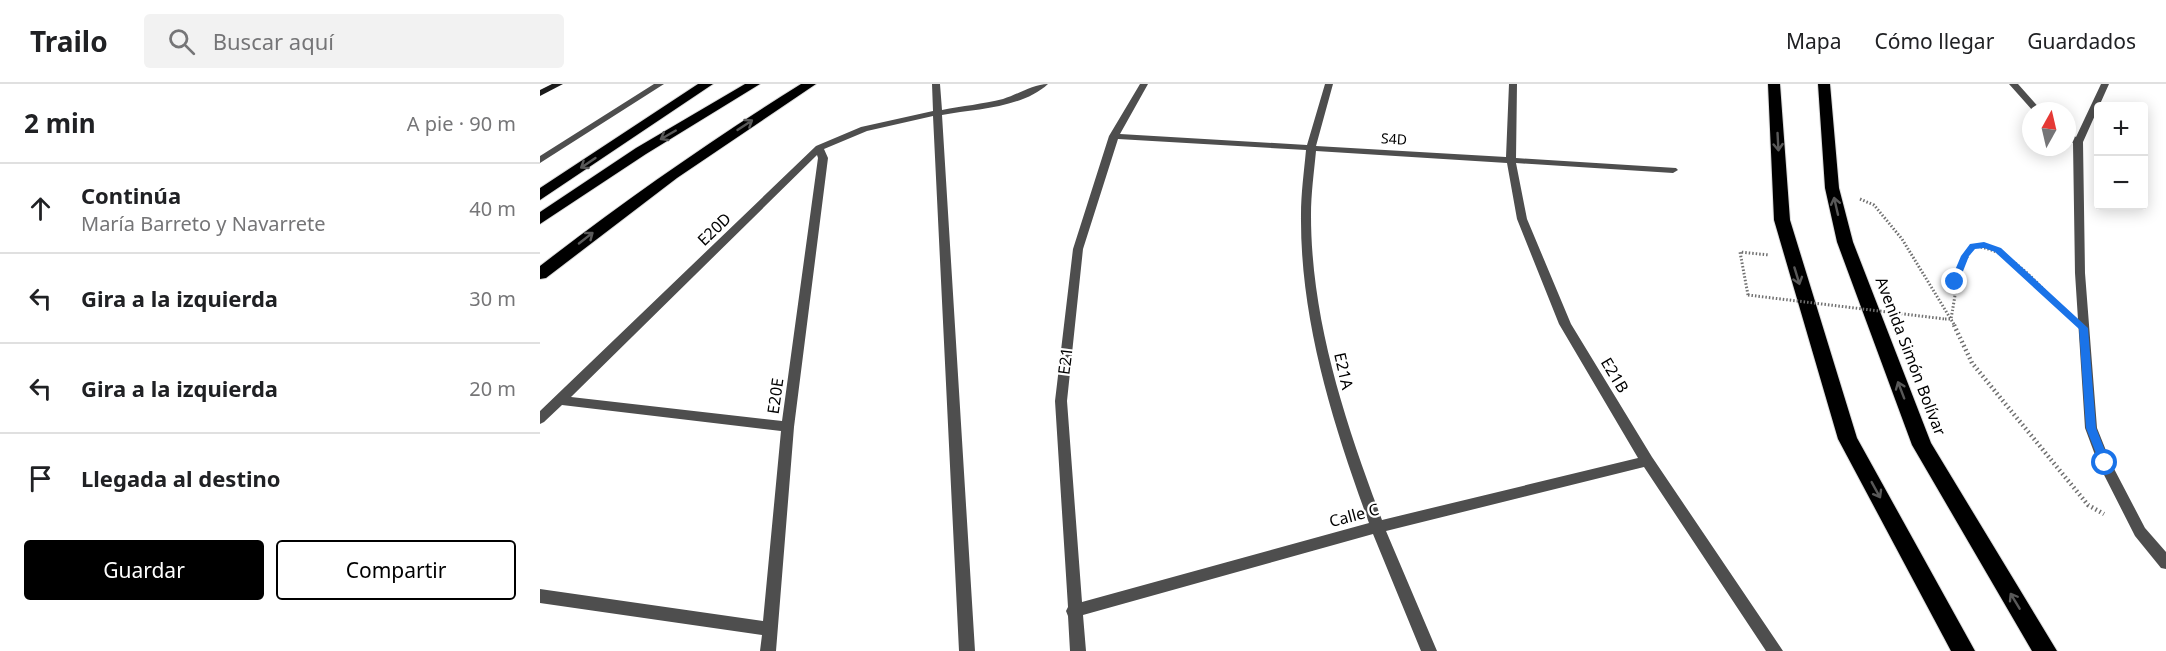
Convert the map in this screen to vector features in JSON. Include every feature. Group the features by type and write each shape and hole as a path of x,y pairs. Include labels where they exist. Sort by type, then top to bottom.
{"highway":[{"path":"540,195 707,84"},
{"path":"540,219 640,151 754,84"},
{"path":"540,274 635,200 740,127 810,84"},
{"path":"1774,84 1782,220 1791,257 1848,439 1963,651"},
{"name":"Avenida Simón Bolívar","path":"1824,84 1832,188 1845,242 1922,445 2045,651"}],"street":[{"path":"540,93 559,84"},
{"path":"540,160 660,84"},
{"path":"936,84 967,651"},
{"name":"E20D","path":"540,419 819,148 861,130 939,112 999,103 1032,92 1044,84"},
{"name":"E21","path":"1078,651 1073,610 1061,401 1078,249 1114,136 1144,84"},
{"name":"E21A","path":"1329,84 1311,148 1306,196 1310,286 1330,390 1377,527 1429,651"},
{"name":"E21B","path":"1513,84 1511,160 1522,219 1565,324 1647,461 1775,651"},
{"path":"2013,84 2030,102"},
{"path":"2105,84 2078,142 2084,328 2091,428 2105,463 2140,532 2166,562"},
{"name":"S4D","path":"1114,136 1673,170"},
{"name":"E20E","path":"768,651 788,427 823,158 819,148"},
{"path":"559,400 788,427"},
{"name":"Calle C","path":"1073,610 1377,527 1647,461"},
{"path":"540,596 771,629"}],"path":[{"path":"1832,188 1874,205 1902,239 1951,319 1972,363 2088,505 2140,532"},
{"path":"1951,319 1955,282 1965,256 1973,246 1984,245 1998,250 2084,328"},
{"path":"1740,252 1748,296 1951,319"}],"route":[{"path":"1955,282 1965,256 1973,246 1984,245 1998,250 2084,328 2091,428 2105,463"}]}
